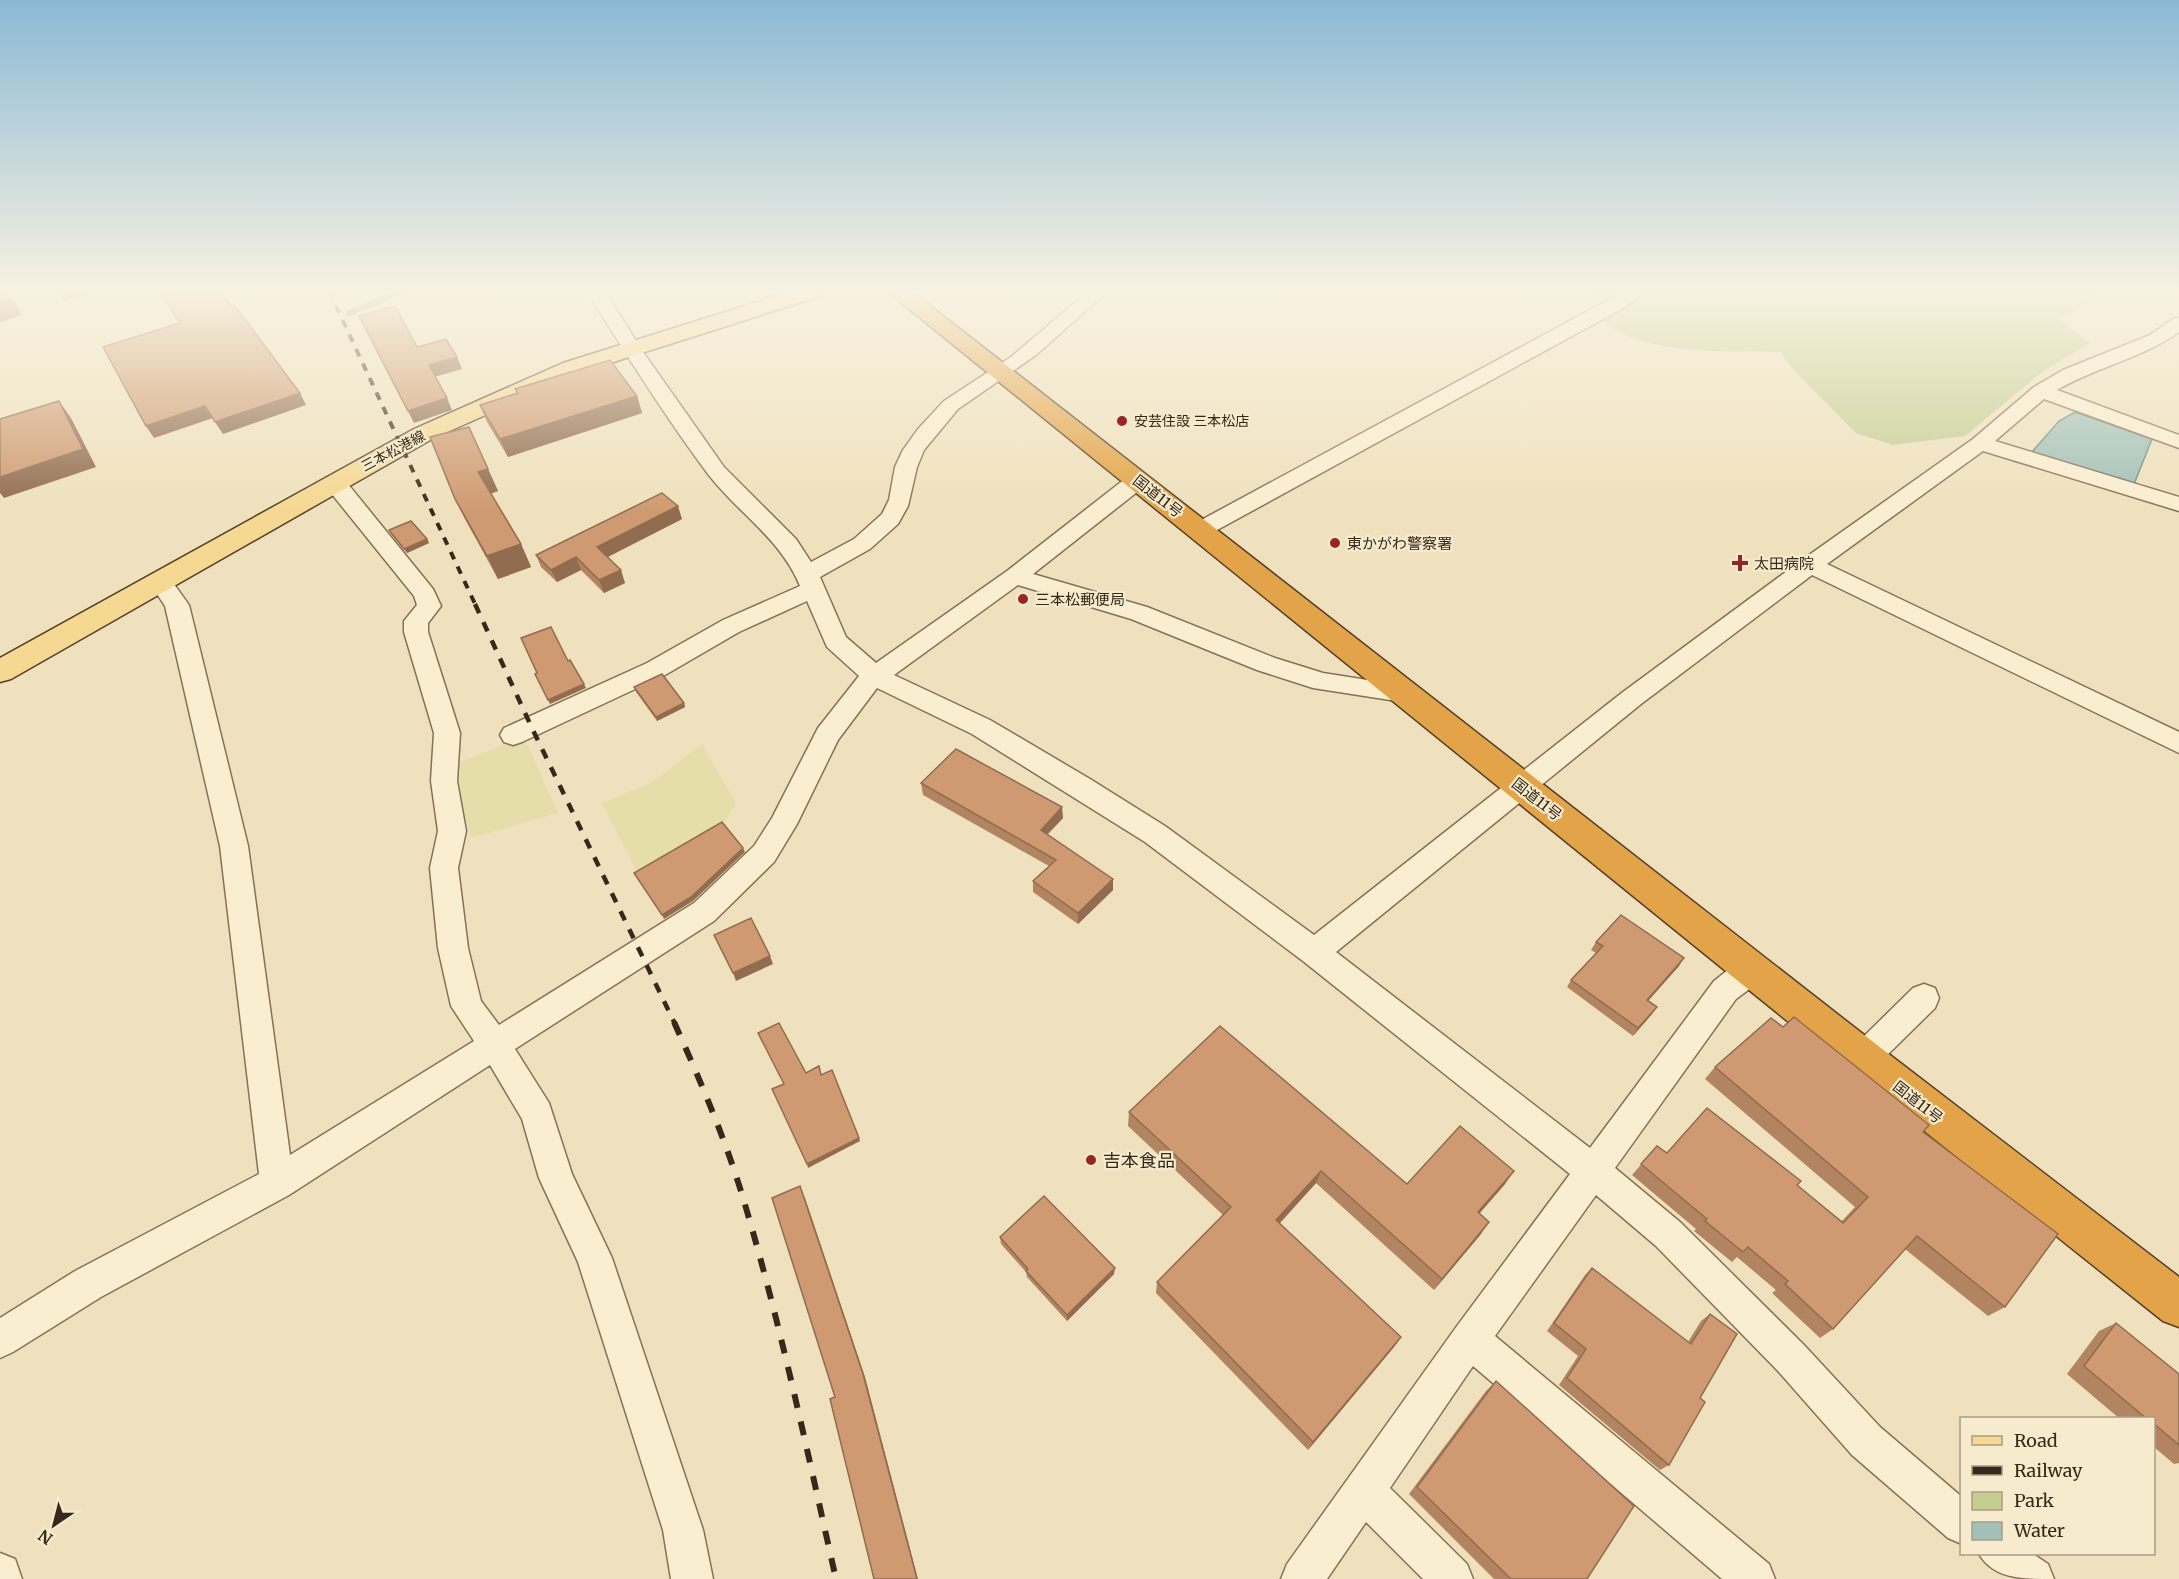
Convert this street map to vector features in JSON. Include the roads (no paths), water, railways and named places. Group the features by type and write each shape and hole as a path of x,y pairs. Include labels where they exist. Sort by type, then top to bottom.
{"highway":[{"name":"国道11号","path":"994,365 1752,970 2179,1305"}],"main road":[{"name":"三本松港線","path":"0,671 402,444 499,399 582,365"}],"street":[{"path":"642,365 717,471 788,544 810,582 836,641 876,676 981,727 1155,834 1314,952 1593,1171 1668,1233 1791,1358 1866,1441 1960,1522"},
{"path":"513,735 656,669 810,582 852,551 883,527 898,508 902,498 906,467 923,437 953,402 1012,365"},
{"path":"1200,530 1506,365"},
{"path":"1314,952 1632,698 1810,565 1980,443 2041,391 2070,374 2093,365"},
{"path":"2041,391 2179,442"},
{"path":"1980,443 2179,504"},
{"path":"0,1339 88,1284 276,1183 704,912 764,854 783,824 827,735 863,686 912,648 1015,576 1138,480"},
{"path":"335,483 425,594 429,606 416,621 416,632 447,733 444,781 452,831 444,868 453,948 467,1006 495,1044 537,1114 556,1178 594,1258 683,1530 692,1579"},
{"path":"1810,565 2179,743"},
{"path":"1015,576 1139,613 1266,664 1322,682 1403,693"},
{"path":"161,582 177,604 234,846 276,1183"},
{"path":"1302,1579 1470,1339 1725,990 1752,970"},
{"path":"1863,1058 1924,998"},
{"path":"1470,1339 1754,1579"},
{"path":"1364,1491 1452,1579"},
{"path":"0,1574 1,1579"}],"water":[{"path":"2075,412 2152,439 2134,484 2031,453 2059,421"}],"railway":[{"path":"363,365 476,606"},
{"path":"475,604 531,726 675,1024"},
{"path":"674,1022 713,1114 746,1208 783,1346 836,1579"}],"place":[{"name":"安芸住設 三本松店","path":"1122,421"},
{"name":"東かがわ警察署","path":"1335,543"},
{"name":"太田病院","path":"1740,563"},
{"name":"三本松郵便局","path":"1023,599"},
{"name":"吉本食品","path":"1091,1160"}]}
